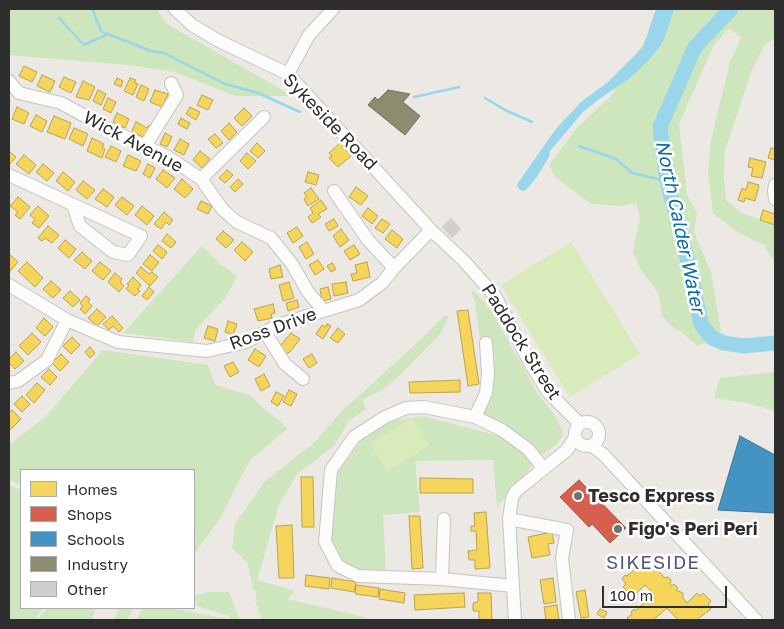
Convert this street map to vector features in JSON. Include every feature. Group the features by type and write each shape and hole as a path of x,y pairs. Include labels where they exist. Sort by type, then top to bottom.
{"street":[{"name":"Sykeside Road","path":"175,9 192,25 219,41 288,74 431,230 464,261"},
{"path":"288,74 309,34 334,9"},
{"name":"Wick Avenue","path":"9,81 19,93 61,104 168,157 201,179 223,210 237,222 271,238 292,264 308,292 323,310"},
{"path":"145,146 177,95 171,83"},
{"path":"201,179 264,117"},
{"path":"9,175 141,236 128,255 113,252 80,226 73,205"},
{"path":"775,185 775,199"},
{"path":"334,191 368,240 394,268"},
{"name":"Ross Drive","path":"9,285 67,320 118,342 207,351 246,342 278,325 359,300 382,283 431,230"},
{"name":"Paddock Street","path":"464,261 495,296 548,392 567,412 584,437 604,455 756,620"},
{"path":"9,383 18,382 47,360 67,320"},
{"path":"265,332 285,364 303,379"},
{"path":"475,417 486,393 488,375 486,343"},
{"path":"513,586 442,579 358,576 338,566 325,542 332,470 354,437 385,417 406,408 424,407 475,417 502,430 528,449 544,469"},
{"path":"515,620 509,519 512,498 516,491 584,437"},
{"path":"442,579 444,519"},
{"path":"509,519 567,530 562,558 569,620"}],"green space":[{"path":"9,9 157,9 167,24 293,96 235,96 175,72 129,65 9,55"},
{"path":"664,9 775,9 775,37 764,46 751,72 725,150 724,178 726,200 742,213 775,225 775,263 764,245 739,233 713,213 708,172 711,140 730,62 741,38 729,28 714,45 679,124 687,195 697,213 694,232 711,272 721,332 697,346 662,316 659,294 641,270 633,252 640,218 636,203 622,206 591,204 555,177 549,165 576,129 611,96"},
{"path":"571,242 640,354 570,397 501,285"},
{"path":"202,246 221,265 237,276 226,297 196,329 193,342 123,333"},
{"path":"471,291 474,291 491,310 538,394 554,414 563,432 558,443 541,456 482,419 491,366 495,364 492,340 480,340 475,303"},
{"path":"444,316 449,316 440,334 401,374 382,390 362,400 366,409 348,422 335,445 297,474 279,505 257,580 295,591 287,599 376,620 262,620 255,601 257,591 253,590 248,563 232,548 235,524 264,482 314,443 341,412"},
{"path":"103,350 208,365 215,385 250,395 287,429 250,460 222,515 195,554 195,469 20,469 20,485 9,480 9,445 46,416"},
{"path":"775,372 775,411 747,403 714,398 720,378"},
{"path":"423,416 499,436 527,454 533,465 497,507 493,460 415,461 420,512 383,515 386,571 367,569 358,571 343,562 331,542 338,472 360,442 390,421"},
{"path":"412,418 429,445 387,471 370,444"},
{"path":"9,485 20,490 20,609 43,609 36,620 9,620"},
{"path":"210,592 229,592 240,620 230,620 229,616 197,606 195,596"},
{"path":"47,609 96,609 92,620 38,620"},
{"path":"118,609 133,609 127,620 114,620"},
{"path":"142,609 175,609 228,619 228,620 137,620"}],"water":[{"path":"656,9 674,9 660,46 649,60 631,77 583,112 550,151 549,157 536,178 525,191 520,190 517,186 518,183 555,130 581,102 608,82 643,47"}],"building: Homes":[{"path":"24,66 37,72 32,82 19,76"},
{"path":"42,75 55,81 50,92 37,86"},
{"path":"64,77 76,82 71,93 59,87"},
{"path":"117,78 123,81 121,87 114,84"},
{"path":"130,78 136,80 134,82 138,84 133,95 124,91"},
{"path":"83,81 95,87 89,100 76,97"},
{"path":"141,85 149,89 144,101 136,97"},
{"path":"98,90 106,94 101,105 93,101"},
{"path":"155,90 168,94 162,107 150,102"},
{"path":"202,95 213,100 208,110 197,105"},
{"path":"108,98 116,102 111,113 103,109"},
{"path":"17,107 29,113 24,124 12,119"},
{"path":"190,107 200,112 196,120 186,114"},
{"path":"244,108 252,116 242,126 234,118"},
{"path":"117,113 129,119 125,128 113,122"},
{"path":"36,115 47,121 42,132 30,126"},
{"path":"54,116 71,123 65,139 47,132"},
{"path":"181,118 190,123 187,129 178,124"},
{"path":"136,122 147,128 149,125 154,128 148,140 132,131"},
{"path":"229,123 237,132 229,140 221,131"},
{"path":"74,128 88,134 83,146 69,139"},
{"path":"165,133 172,137 167,147 160,144"},
{"path":"215,134 223,143 216,148 208,139"},
{"path":"92,138 104,144 102,148 105,149 102,158 87,151"},
{"path":"180,139 189,144 184,155 174,150"},
{"path":"257,143 265,151 258,158 250,151"},
{"path":"340,143 351,156 338,167 329,158 332,156 329,153"},
{"path":"111,146 121,151 116,162 105,157"},
{"path":"771,148 775,149 775,160 768,158"},
{"path":"9,151 16,157 9,165"},
{"path":"200,151 210,159 202,168 193,160"},
{"path":"247,153 256,161 248,169 240,161"},
{"path":"24,155 36,165 29,174 16,164"},
{"path":"128,155 141,161 136,171 123,166"},
{"path":"750,158 766,162 762,178 751,176 753,168 748,167"},
{"path":"43,164 54,173 47,181 36,172"},
{"path":"148,164 155,168 150,178 143,174"},
{"path":"163,170 175,178 167,188 156,179"},
{"path":"227,170 233,175 225,183 219,178"},
{"path":"63,172 75,182 68,191 56,181"},
{"path":"308,172 319,175 316,185 305,182"},
{"path":"182,179 193,189 185,198 174,189"},
{"path":"238,179 243,184 235,192 230,187"},
{"path":"83,181 95,190 87,199 76,190"},
{"path":"748,182 759,185 755,201 745,198 744,202 738,200 742,188 746,190"},
{"path":"356,187 368,196 361,205 349,197"},
{"path":"311,188 319,199 308,206 304,199 307,197 304,193"},
{"path":"103,189 114,197 107,207 95,199"},
{"path":"18,197 30,207 20,219 15,215 18,212 10,206"},
{"path":"122,197 134,206 127,215 115,205"},
{"path":"321,200 327,209 318,214 321,217 312,223 308,217 313,213 310,208"},
{"path":"201,201 212,206 208,214 197,209"},
{"path":"38,206 49,216 39,228 32,223 35,219 30,215"},
{"path":"142,206 154,216 147,225 135,215"},
{"path":"368,208 378,216 372,224 362,216"},
{"path":"763,210 775,214 775,225 760,220"},
{"path":"164,212 173,220 169,225 166,222 161,229 154,224"},
{"path":"334,219 338,226 329,231 325,224"},
{"path":"382,219 390,224 383,233 375,228"},
{"path":"48,226 59,235 52,243 45,238 42,241 38,238"},
{"path":"297,227 303,236 293,243 287,233"},
{"path":"341,229 349,240 340,247 333,236"},
{"path":"392,230 403,239 397,248 385,239"},
{"path":"223,231 234,240 226,248 216,239"},
{"path":"167,234 176,242 171,248 162,241"},
{"path":"65,240 76,249 69,258 58,248"},
{"path":"242,242 253,252 245,261 234,250"},
{"path":"307,242 314,254 306,259 299,247"},
{"path":"158,245 167,252 162,259 153,251"},
{"path":"354,245 360,254 350,260 344,251"},
{"path":"82,252 92,261 85,269 74,260"},
{"path":"9,254 18,262 10,271 9,270"},
{"path":"150,255 159,262 152,271 143,264"},
{"path":"318,260 324,269 315,275 309,265"},
{"path":"27,262 43,278 35,287 18,271"},
{"path":"100,262 111,271 103,280 92,271"},
{"path":"367,262 370,277 353,281 351,274 357,273 355,265"},
{"path":"332,263 336,269 331,272 327,266"},
{"path":"280,265 283,277 271,279 269,269"},
{"path":"141,267 149,274 152,272 158,277 150,286 136,273"},
{"path":"115,273 122,279 120,282 124,286 119,292 108,282"},
{"path":"133,277 141,285 138,289 140,291 135,296 126,289 129,285 127,284"},
{"path":"51,281 61,290 53,298 43,289"},
{"path":"289,282 294,298 283,301 279,285"},
{"path":"346,282 348,293 334,296 332,284"},
{"path":"149,287 154,292 147,300 142,296"},
{"path":"328,287 331,299 322,301 320,289"},
{"path":"70,291 80,300 73,307 63,298"},
{"path":"86,296 90,299 88,302 92,306 85,314 80,309 83,306 80,303"},
{"path":"297,300 299,307 288,311 286,303"},
{"path":"273,304 275,313 271,314 272,318 258,321 254,309"},
{"path":"97,309 106,317 97,326 88,318"},
{"path":"468,310 479,384 468,386 457,311"},
{"path":"112,316 123,328 119,332 113,326 109,330 103,324"},
{"path":"44,318 53,327 45,336 36,328"},
{"path":"228,321 237,324 233,335 225,332"},
{"path":"327,324 331,326 323,339 316,334 322,325 326,327"},
{"path":"208,326 218,329 215,341 204,338"},
{"path":"338,328 345,334 338,343 330,338"},
{"path":"32,333 41,342 28,355 19,346"},
{"path":"291,333 300,339 290,352 285,354 280,346"},
{"path":"72,337 80,345 71,354 63,346"},
{"path":"90,347 95,353 90,358 85,352"},
{"path":"255,349 266,356 259,367 248,360"},
{"path":"16,352 24,361 15,369 9,363 9,359"},
{"path":"61,354 69,362 60,371 52,363"},
{"path":"312,354 317,363 309,368 303,359"},
{"path":"233,362 239,372 230,377 224,366"},
{"path":"49,369 57,377 50,385 41,377"},
{"path":"264,374 270,386 261,391 255,379"},
{"path":"460,380 460,392 410,393 409,382"},
{"path":"37,383 45,390 34,403 26,395"},
{"path":"289,390 297,394 291,406 283,402"},
{"path":"276,392 284,396 278,406 271,402"},
{"path":"22,396 30,404 22,412 14,404"},
{"path":"12,410 21,419 9,431 9,413"},
{"path":"301,477 313,477 314,527 302,527"},
{"path":"420,478 473,479 473,493 420,493"},
{"path":"486,512 490,568 475,569 475,560 469,560 468,551 477,550 476,531 471,531 471,526 475,526 474,513"},
{"path":"409,516 420,516 423,568 412,569"},
{"path":"292,525 294,578 279,578 276,526"},
{"path":"552,532 554,543 548,544 550,555 532,558 528,537"},
{"path":"647,558 652,561 651,563 665,578 668,577 671,580 670,584 672,586 674,584 678,588 676,590 683,593 683,598 687,603 697,593 700,596 703,593 711,601 708,605 711,609 696,620 678,620 667,608 653,620 629,620 627,618 632,614 631,612 634,609 635,611 654,594 645,585 636,594 632,590 629,593 623,587 626,584 622,579 642,563 643,559"},
{"path":"306,575 330,578 329,589 305,586"},
{"path":"332,578 356,582 354,592 331,588"},
{"path":"553,578 556,602 544,604 540,580"},
{"path":"356,585 379,588 378,597 355,594"},
{"path":"380,589 405,593 404,603 379,599"},
{"path":"585,590 589,617 581,618 576,592"},
{"path":"464,593 465,607 415,610 414,595"},
{"path":"478,593 491,593 492,620 479,620 479,611 473,611 473,603 478,602"},
{"path":"557,605 559,620 546,620 544,607"},
{"path":"600,609 607,612 604,618 597,614"}],"building: Shops":[{"path":"579,480 626,528 610,543 592,524 589,527 560,497"}],"building: Schools":[{"path":"740,436 775,455 775,513 718,510"}],"building: Industry":[{"path":"388,90 410,94 403,102 420,116 405,135 368,105 375,97 378,100"}],"building: Other":[{"path":"451,218 461,229 452,238 442,227"}],"waterway":[{"name":"North Calder Water","path":"731,9 695,47 660,127 667,181 691,273 701,324 712,338 724,343 744,346 775,343"},
{"path":"93,10 101,31 107,34"},
{"path":"59,18 84,45 108,34 151,51 164,53 225,84 258,93 300,112"},
{"path":"414,97 459,87"},
{"path":"485,98 505,110 532,122"},
{"path":"579,146 616,159 632,173 667,181"}],"place":[{"name":"Tesco Express","path":"578,496"},
{"name":"Figo's Peri Peri","path":"618,529"}],"district":[{"name":"SIKESIDE","path":"653,563"}]}
